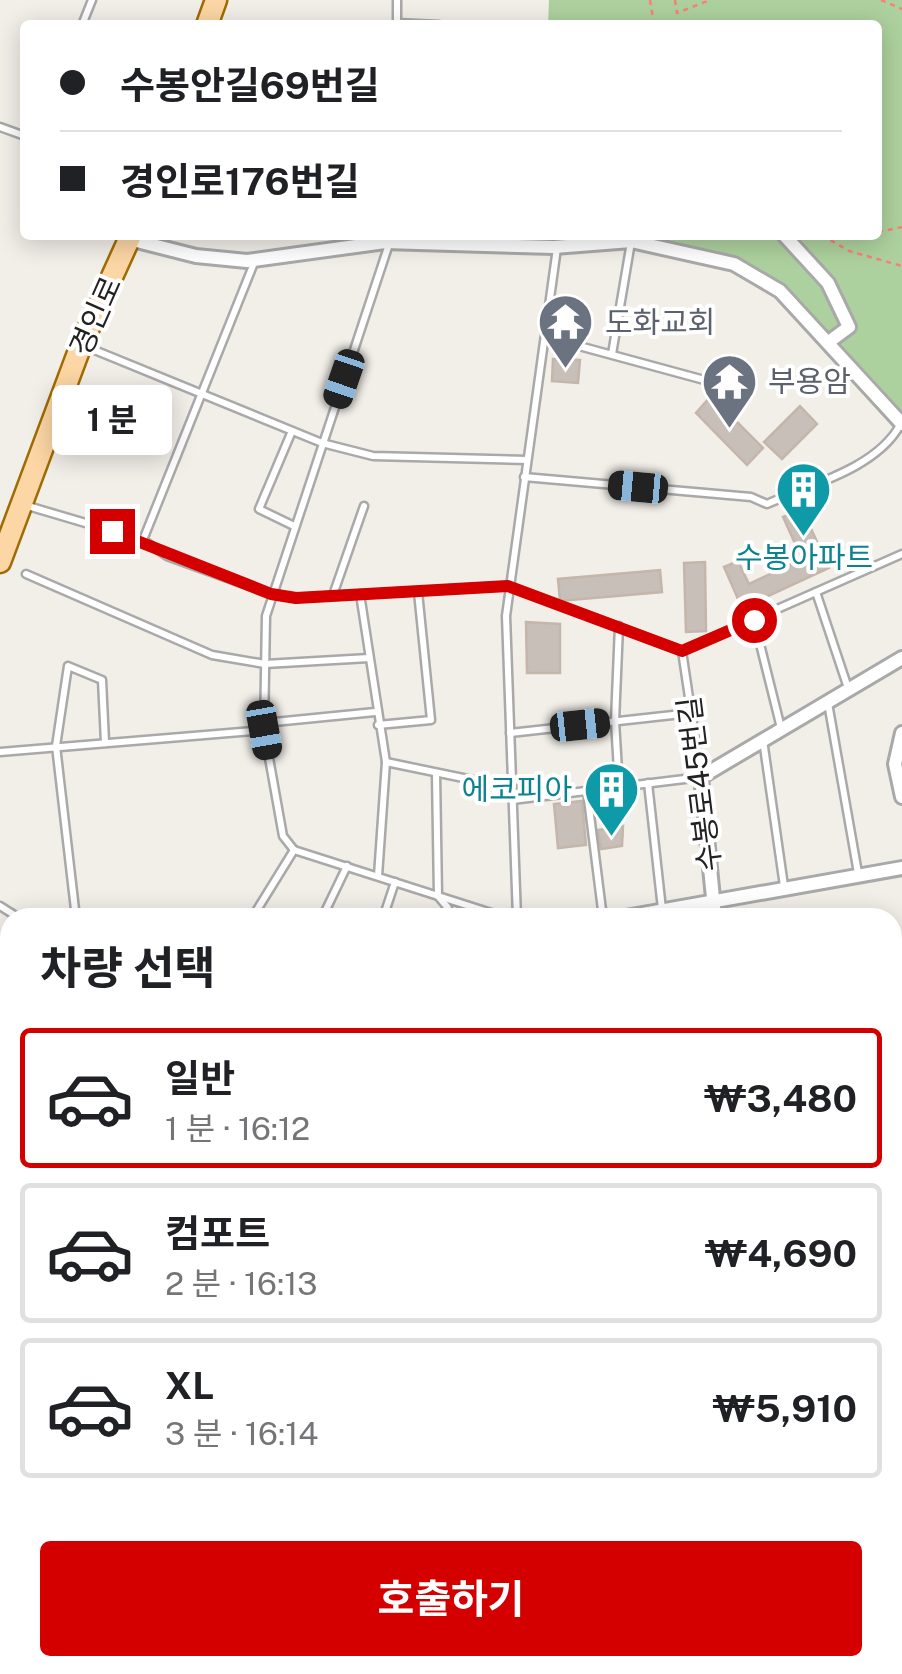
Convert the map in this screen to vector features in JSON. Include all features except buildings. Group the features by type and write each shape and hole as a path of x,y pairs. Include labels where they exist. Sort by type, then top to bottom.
{"main road":[{"name":"경인로","path":"0,562 14,506 129,240"}],"street":[{"path":"140,240 196,256 255,260 385,240"},
{"path":"412,240 557,247 631,241 734,264 780,290 901,424"},
{"path":"789,240 828,282 849,327 830,341"},
{"path":"701,777 902,658"},
{"path":"902,733 898,764 902,797"},
{"name":"수봉로45번길","path":"701,777 714,908"},
{"path":"662,908 902,868"}],"lane":[{"path":"391,240 271,594 266,616 264,727 283,836 294,850 476,908"},
{"path":"612,354 631,241"},
{"path":"516,908 508,586 557,247"},
{"path":"143,540 255,260"},
{"path":"546,336 719,384"},
{"path":"81,345 322,443 374,456 527,460"},
{"path":"524,477 751,497 767,504 870,457 892,439 901,424"},
{"path":"292,431 259,509 294,526"},
{"path":"14,506 143,540 167,556 271,594 333,596 508,586 682,651 902,554"},
{"path":"333,596 364,506"},
{"path":"26,574 212,655 265,664 369,658"},
{"path":"378,725 431,720 418,592"},
{"path":"816,592 849,690"},
{"path":"360,594 375,712 386,762 378,876"},
{"path":"754,620 782,729"},
{"path":"618,787 615,721 619,626"},
{"name":"수봉로45번길","path":"682,651 701,777"},
{"path":"75,908 56,746 68,666 102,680 105,742"},
{"path":"828,702 858,875"},
{"path":"0,752 264,727 375,712"},
{"path":"510,732 692,713"},
{"path":"763,740 784,886"},
{"path":"386,762 512,788"},
{"path":"436,774 438,896 448,908"},
{"path":"512,800 701,777"},
{"path":"648,783 662,908"},
{"path":"587,791 601,908"},
{"path":"258,908 294,850"},
{"path":"327,908 347,866"},
{"path":"386,908 395,882"}],"path":[{"path":"675,0 677,13 710,0"},
{"path":"881,0 902,9"},
{"path":"830,240 849,251 902,266"}],"green space":[{"path":"549,0 902,0 902,415 807,314 754,275 677,250 587,240 882,240 882,20 548,20"}],"place":[{"name":"도화교회","path":"566,371"},
{"name":"부용암","path":"729,430"},
{"name":"수봉아파트","path":"804,538"},
{"name":"에코피아","path":"611,838"}],"route":[{"path":"112,531 143,540 167,556 271,594 296,598 508,586 682,651 754,620"}]}
